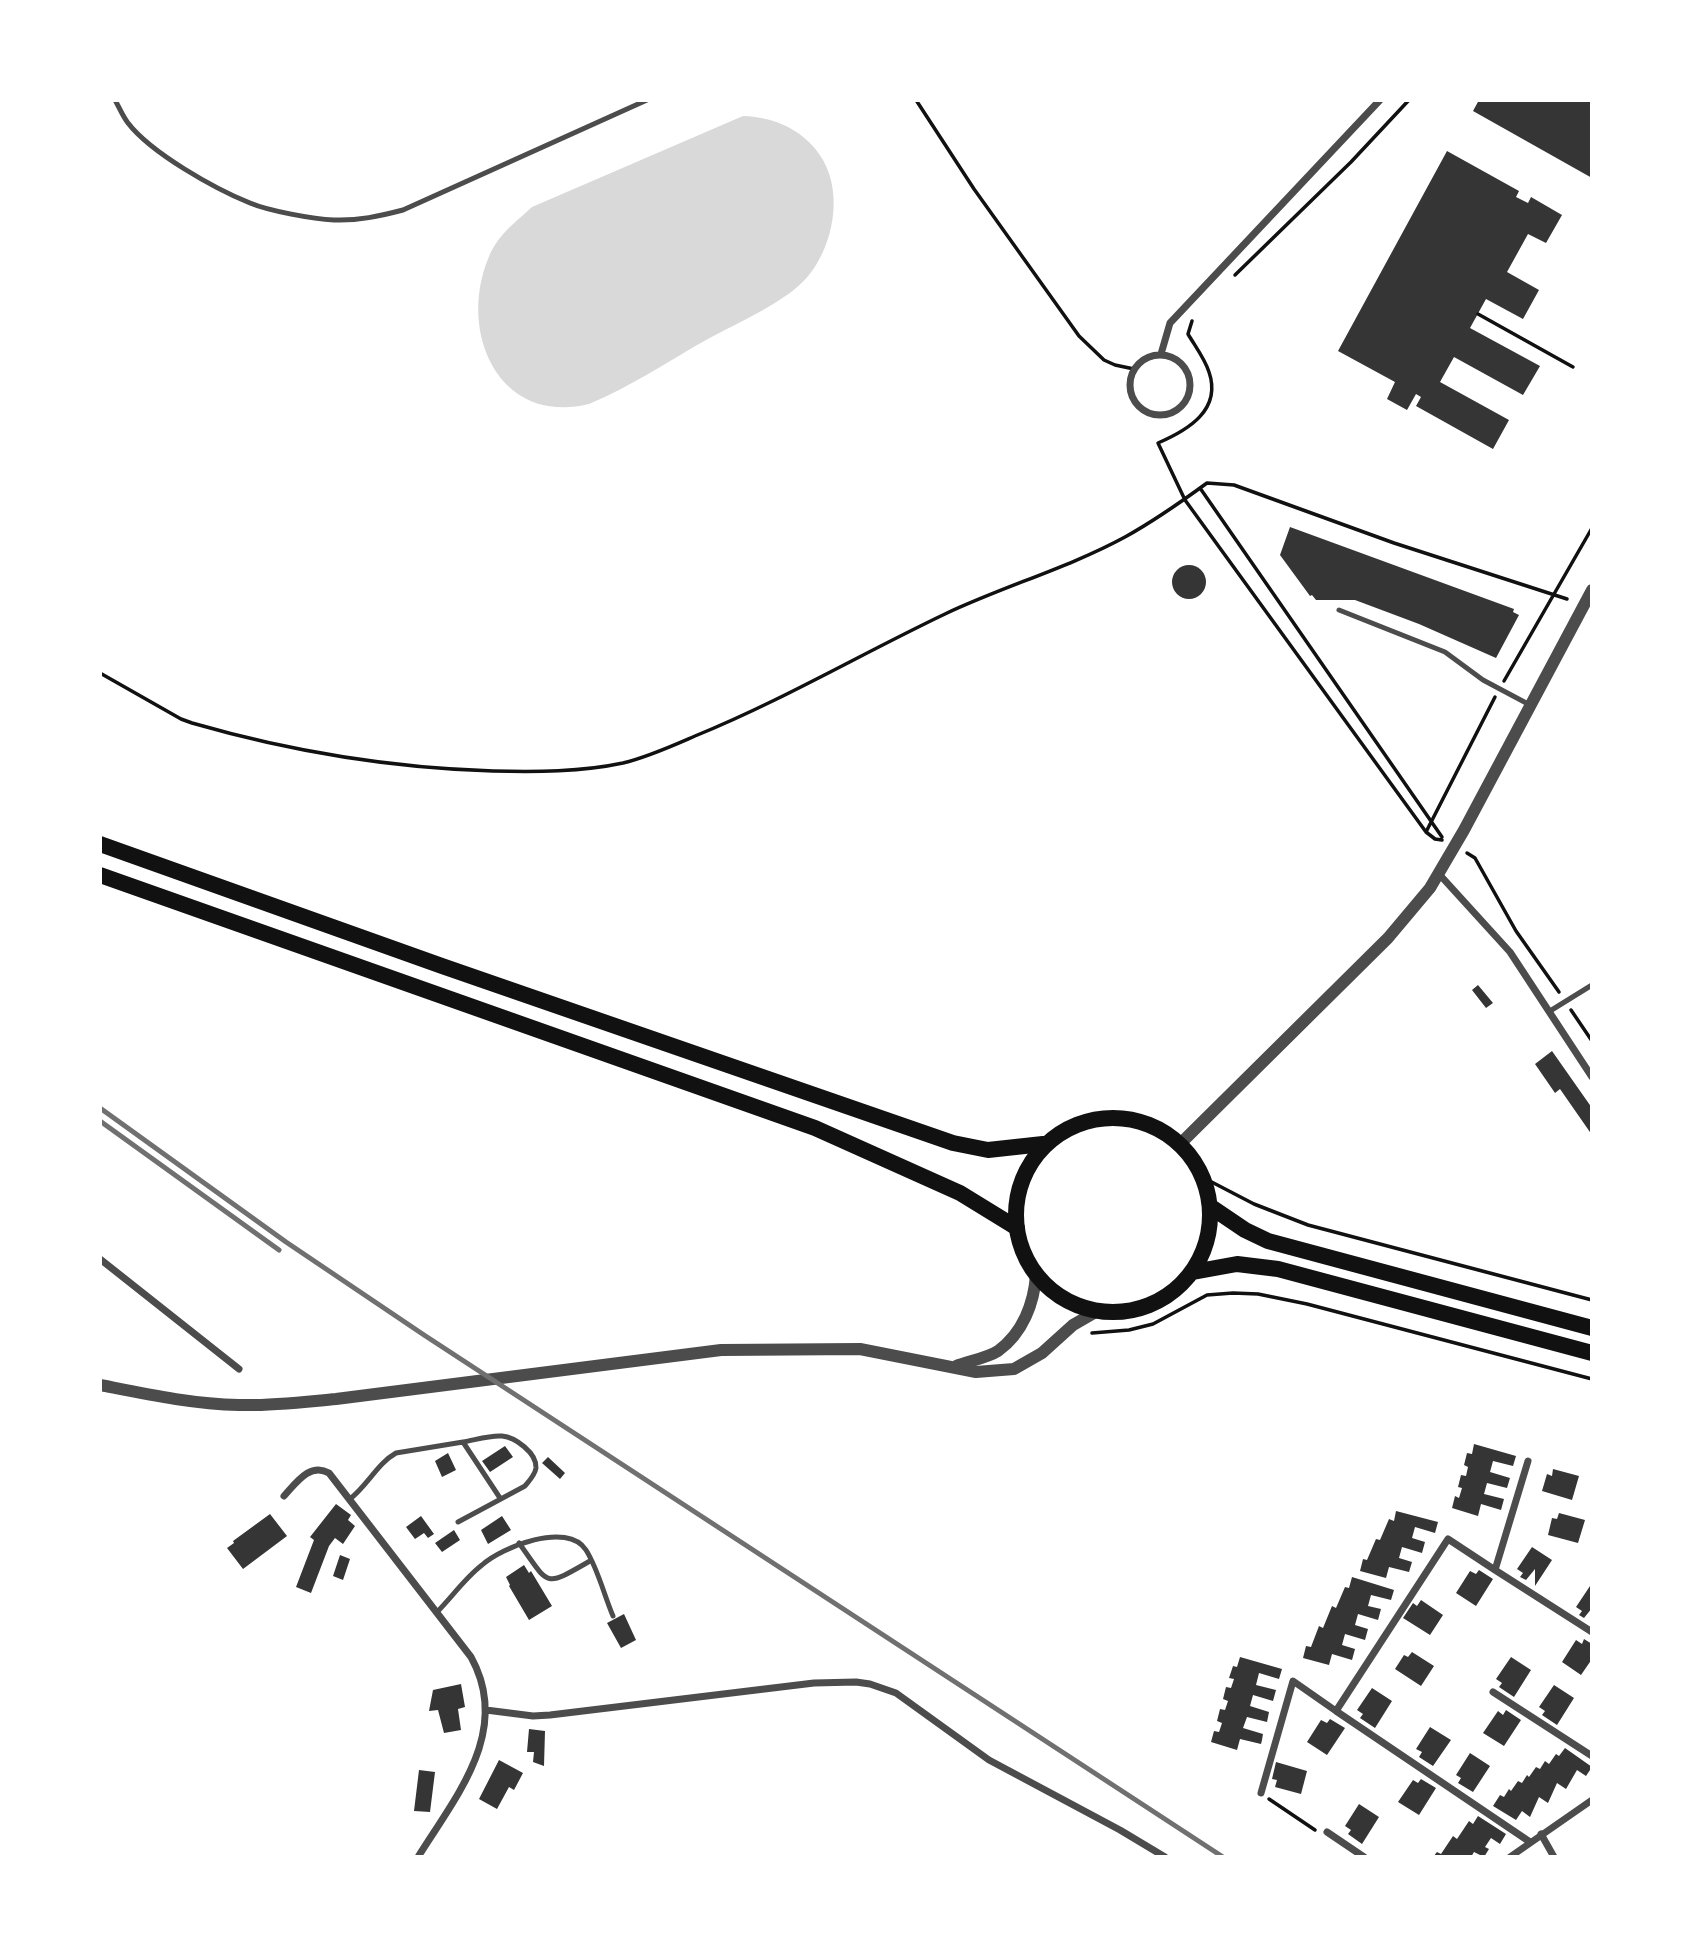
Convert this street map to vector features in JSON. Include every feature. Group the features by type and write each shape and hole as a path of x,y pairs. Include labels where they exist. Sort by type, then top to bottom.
{"main road":[{"path":"100,844 442,967 953,1143 988,1150 1043,1144"},
{"path":"100,874 816,1128 960,1193 1017,1228"},
{"path":"1124,1118 1153,1128 1179,1145 1204,1178 1211,1207 1204,1249 1193,1272 1176,1291 1153,1308 1121,1314 1073,1303 1056,1293 1036,1275 1020,1243 1017,1204 1022,1182 1043,1144 1059,1132 1091,1119 1124,1118"},
{"path":"1211,1207 1245,1230 1268,1241 1592,1328"},
{"path":"1193,1272 1237,1264 1270,1267 1357,1288 1592,1353"}],"street":[{"path":"1161,354 1170,323 1380,100"},
{"path":"1161,354 1175,358 1188,374 1189,394 1184,403 1174,412 1157,415 1138,407 1130,394 1129,384 1134,369 1141,361 1151,356 1161,354"},
{"path":"1179,1145 1388,938 1415,907 1455,846 1592,590"},
{"path":"1439,873 1510,952 1592,1077"},
{"path":"100,1259 239,1369"},
{"path":"955,1366 997,1352 1008,1342 1029,1313 1036,1275"},
{"path":"100,1385 163,1398 236,1405 271,1405 721,1350 860,1349 976,1372 1014,1368 1042,1353 1073,1325 1099,1310"},
{"path":"1495,1570 1528,1461"},
{"path":"284,1496 304,1476 317,1469 329,1473 471,1657 483,1683 486,1710 483,1738 472,1768 418,1857"},
{"path":"1336,1711 1448,1539 1592,1632"},
{"path":"1261,1793 1293,1681 1530,1842"},
{"path":"486,1710 533,1716 550,1715 814,1683 870,1684 896,1693 989,1760 1165,1857"},
{"path":"1493,1692 1592,1756"},
{"path":"1510,1857 1592,1800"},
{"path":"1327,1832 1364,1857"},
{"path":"1541,1834 1554,1857"}],"lane":[{"path":"115,100 128,123 149,143 204,179 251,203 332,220 366,219 403,211 647,100"},
{"path":"1339,610 1445,652 1483,680 1530,705"},
{"path":"1550,1011 1592,985"},
{"path":"350,1499 362,1490 388,1458 396,1453 501,1436 514,1440 534,1458 536,1468 533,1477 525,1486 458,1522"},
{"path":"463,1442 500,1498"},
{"path":"437,1612 482,1565 519,1544 561,1537 574,1540 585,1549 613,1616"},
{"path":"519,1544 543,1576 550,1580 557,1580 590,1561"}],"path":[{"path":"916,100 974,189 1079,336 1104,360 1134,369"},
{"path":"1235,275 1351,162 1409,100"},
{"path":"1197,313 1189,325 1188,334 1210,374 1212,393 1207,408 1190,428 1158,443 1185,500 1426,832 1435,839 1446,841 1200,488"},
{"path":"1478,314 1573,367"},
{"path":"100,673 192,723 317,751 401,765 471,770 544,771 606,766 651,754 758,709 976,599 1066,564 1125,537 1185,500 1207,482 1234,485 1394,543 1567,599"},
{"path":"1455,846 1475,858 1516,931 1592,1041"},
{"path":"1204,1178 1254,1204 1308,1225 1592,1300"},
{"path":"1083,1335 1129,1331 1153,1324 1207,1295 1258,1294 1307,1304 1592,1379"},
{"path":"1261,1793 1318,1832 1327,1832"}],"shaded area":[{"path":"743,116 767,119 799,134 816,150 829,174 834,204 829,235 809,275 789,294 761,311 589,404 558,407 531,401 510,387 494,368 483,343 478,316 480,287 488,259 501,236 532,207"}],"building":[{"path":"1479,100 1592,100 1592,178 1473,111"},
{"path":"1447,151 1519,191 1516,197 1528,203 1531,197 1562,215 1546,243 1528,234 1507,272 1539,290 1523,319 1486,299 1470,328 1540,366 1523,395 1454,357 1440,382 1509,420 1493,449 1416,406 1421,397 1416,394 1407,410 1387,399 1395,382 1338,351"},
{"path":"1290,527 1514,609 1513,612 1519,615 1496,658 1419,624 1355,600 1316,600 1310,596 1280,555"},
{"path":"1189,565 1201,570 1206,582 1201,594 1189,599 1177,594 1172,582 1177,570"},
{"path":"1478,985 1493,1003 1486,1008 1472,990"},
{"path":"1552,1051 1592,1108 1592,1135 1560,1089 1555,1093 1535,1064"},
{"path":"1474,1444 1516,1456 1513,1466 1493,1461 1490,1472 1510,1478 1507,1488 1487,1483 1484,1494 1504,1499 1501,1510 1481,1504 1478,1516 1452,1508 1455,1496 1459,1498 1462,1488 1458,1487 1461,1475 1466,1476 1468,1467 1464,1465 1467,1453 1472,1454"},
{"path":"505,1446 513,1457 490,1472 482,1461"},
{"path":"448,1453 456,1470 442,1477 435,1461"},
{"path":"548,1457 565,1473 560,1479 542,1463"},
{"path":"1553,1469 1579,1476 1572,1500 1542,1491 1547,1474 1552,1476"},
{"path":"336,1504 351,1515 348,1520 355,1526 343,1544 335,1538 329,1546 311,1593 296,1587 314,1540 310,1537"},
{"path":"1396,1511 1438,1522 1435,1533 1415,1527 1412,1538 1425,1542 1422,1553 1402,1547 1399,1558 1412,1562 1409,1572 1389,1567 1386,1578 1360,1571 1363,1559 1367,1560 1376,1539 1380,1540 1389,1519 1394,1521"},
{"path":"1559,1513 1585,1520 1578,1543 1548,1535 1552,1518 1557,1519"},
{"path":"270,1514 287,1536 243,1569 227,1548"},
{"path":"421,1516 434,1534 428,1538 424,1533 415,1539 406,1527"},
{"path":"502,1516 511,1530 488,1544 481,1530"},
{"path":"454,1530 460,1540 442,1552 435,1543"},
{"path":"1532,1547 1552,1560 1535,1586 1535,1569 1526,1580 1520,1577 1523,1573 1517,1569"},
{"path":"340,1555 350,1559 343,1580 333,1576"},
{"path":"524,1565 529,1573 531,1571 552,1606 529,1620 506,1577"},
{"path":"1479,1570 1493,1579 1476,1606 1456,1593 1470,1571 1476,1574"},
{"path":"1352,1577 1394,1590 1391,1600 1371,1595 1368,1606 1381,1609 1378,1620 1358,1614 1355,1625 1368,1629 1365,1640 1345,1634 1342,1645 1355,1649 1352,1660 1332,1654 1329,1665 1303,1658 1306,1646 1311,1647 1319,1626 1323,1628 1332,1606 1336,1608 1345,1587 1349,1588"},
{"path":"1592,1583 1592,1608 1584,1618 1579,1615 1582,1611 1576,1607"},
{"path":"1421,1600 1443,1615 1430,1635 1403,1618 1413,1603 1417,1606"},
{"path":"624,1614 636,1640 621,1648 607,1623"},
{"path":"1584,1639 1592,1644 1592,1659 1581,1675 1562,1662 1576,1640 1582,1644"},
{"path":"1412,1652 1434,1666 1421,1686 1395,1669 1404,1655 1408,1657"},
{"path":"1240,1657 1282,1669 1279,1679 1259,1673 1256,1685 1276,1690 1273,1701 1253,1695 1250,1706 1269,1712 1267,1722 1247,1717 1243,1728 1263,1734 1261,1744 1240,1739 1237,1750 1211,1742 1214,1731 1219,1732 1222,1723 1217,1721 1220,1709 1225,1710 1228,1701 1223,1699 1226,1687 1231,1688 1234,1679 1229,1678"},
{"path":"1511,1657 1531,1670 1514,1697 1499,1687 1502,1683 1496,1679"},
{"path":"461,1684 465,1707 458,1709 461,1730 444,1733 438,1710 429,1711 433,1690"},
{"path":"1554,1685 1574,1698 1557,1725 1542,1715 1545,1711 1539,1707"},
{"path":"1372,1688 1392,1701 1375,1728 1360,1718 1363,1714 1357,1710"},
{"path":"1506,1710 1521,1720 1504,1746 1483,1733 1498,1711 1503,1715"},
{"path":"1330,1719 1345,1728 1327,1755 1307,1742 1321,1720 1327,1723"},
{"path":"1430,1727 1451,1740 1433,1766 1419,1757 1422,1752 1416,1749"},
{"path":"529,1729 545,1731 544,1766 533,1762 534,1752 527,1752"},
{"path":"1565,1748 1592,1767 1586,1776 1577,1770 1566,1789 1557,1783 1548,1803 1539,1797 1530,1817 1522,1811 1516,1820 1493,1806 1500,1795 1504,1797 1518,1781 1522,1783 1536,1767 1540,1769 1545,1761 1549,1764 1556,1754 1559,1756"},
{"path":"1470,1753 1490,1766 1473,1792 1458,1783 1461,1778 1456,1775"},
{"path":"499,1760 523,1773 514,1790 509,1787 497,1809 479,1799"},
{"path":"1276,1762 1307,1771 1301,1794 1275,1787 1277,1780 1272,1779"},
{"path":"419,1770 435,1772 430,1812 414,1811"},
{"path":"1421,1779 1436,1788 1419,1815 1398,1802 1413,1780 1418,1783"},
{"path":"1359,1804 1379,1817 1362,1844 1348,1834 1351,1830 1345,1826"},
{"path":"1478,1816 1506,1834 1500,1844 1491,1838 1485,1847 1489,1849 1484,1857 1474,1852 1471,1857 1433,1857 1437,1852 1441,1854 1453,1836 1457,1839 1469,1821 1473,1824"}],"railway":[{"path":"100,1108 286,1242 424,1335 1223,1857"},
{"path":"100,1121 279,1250"}]}
